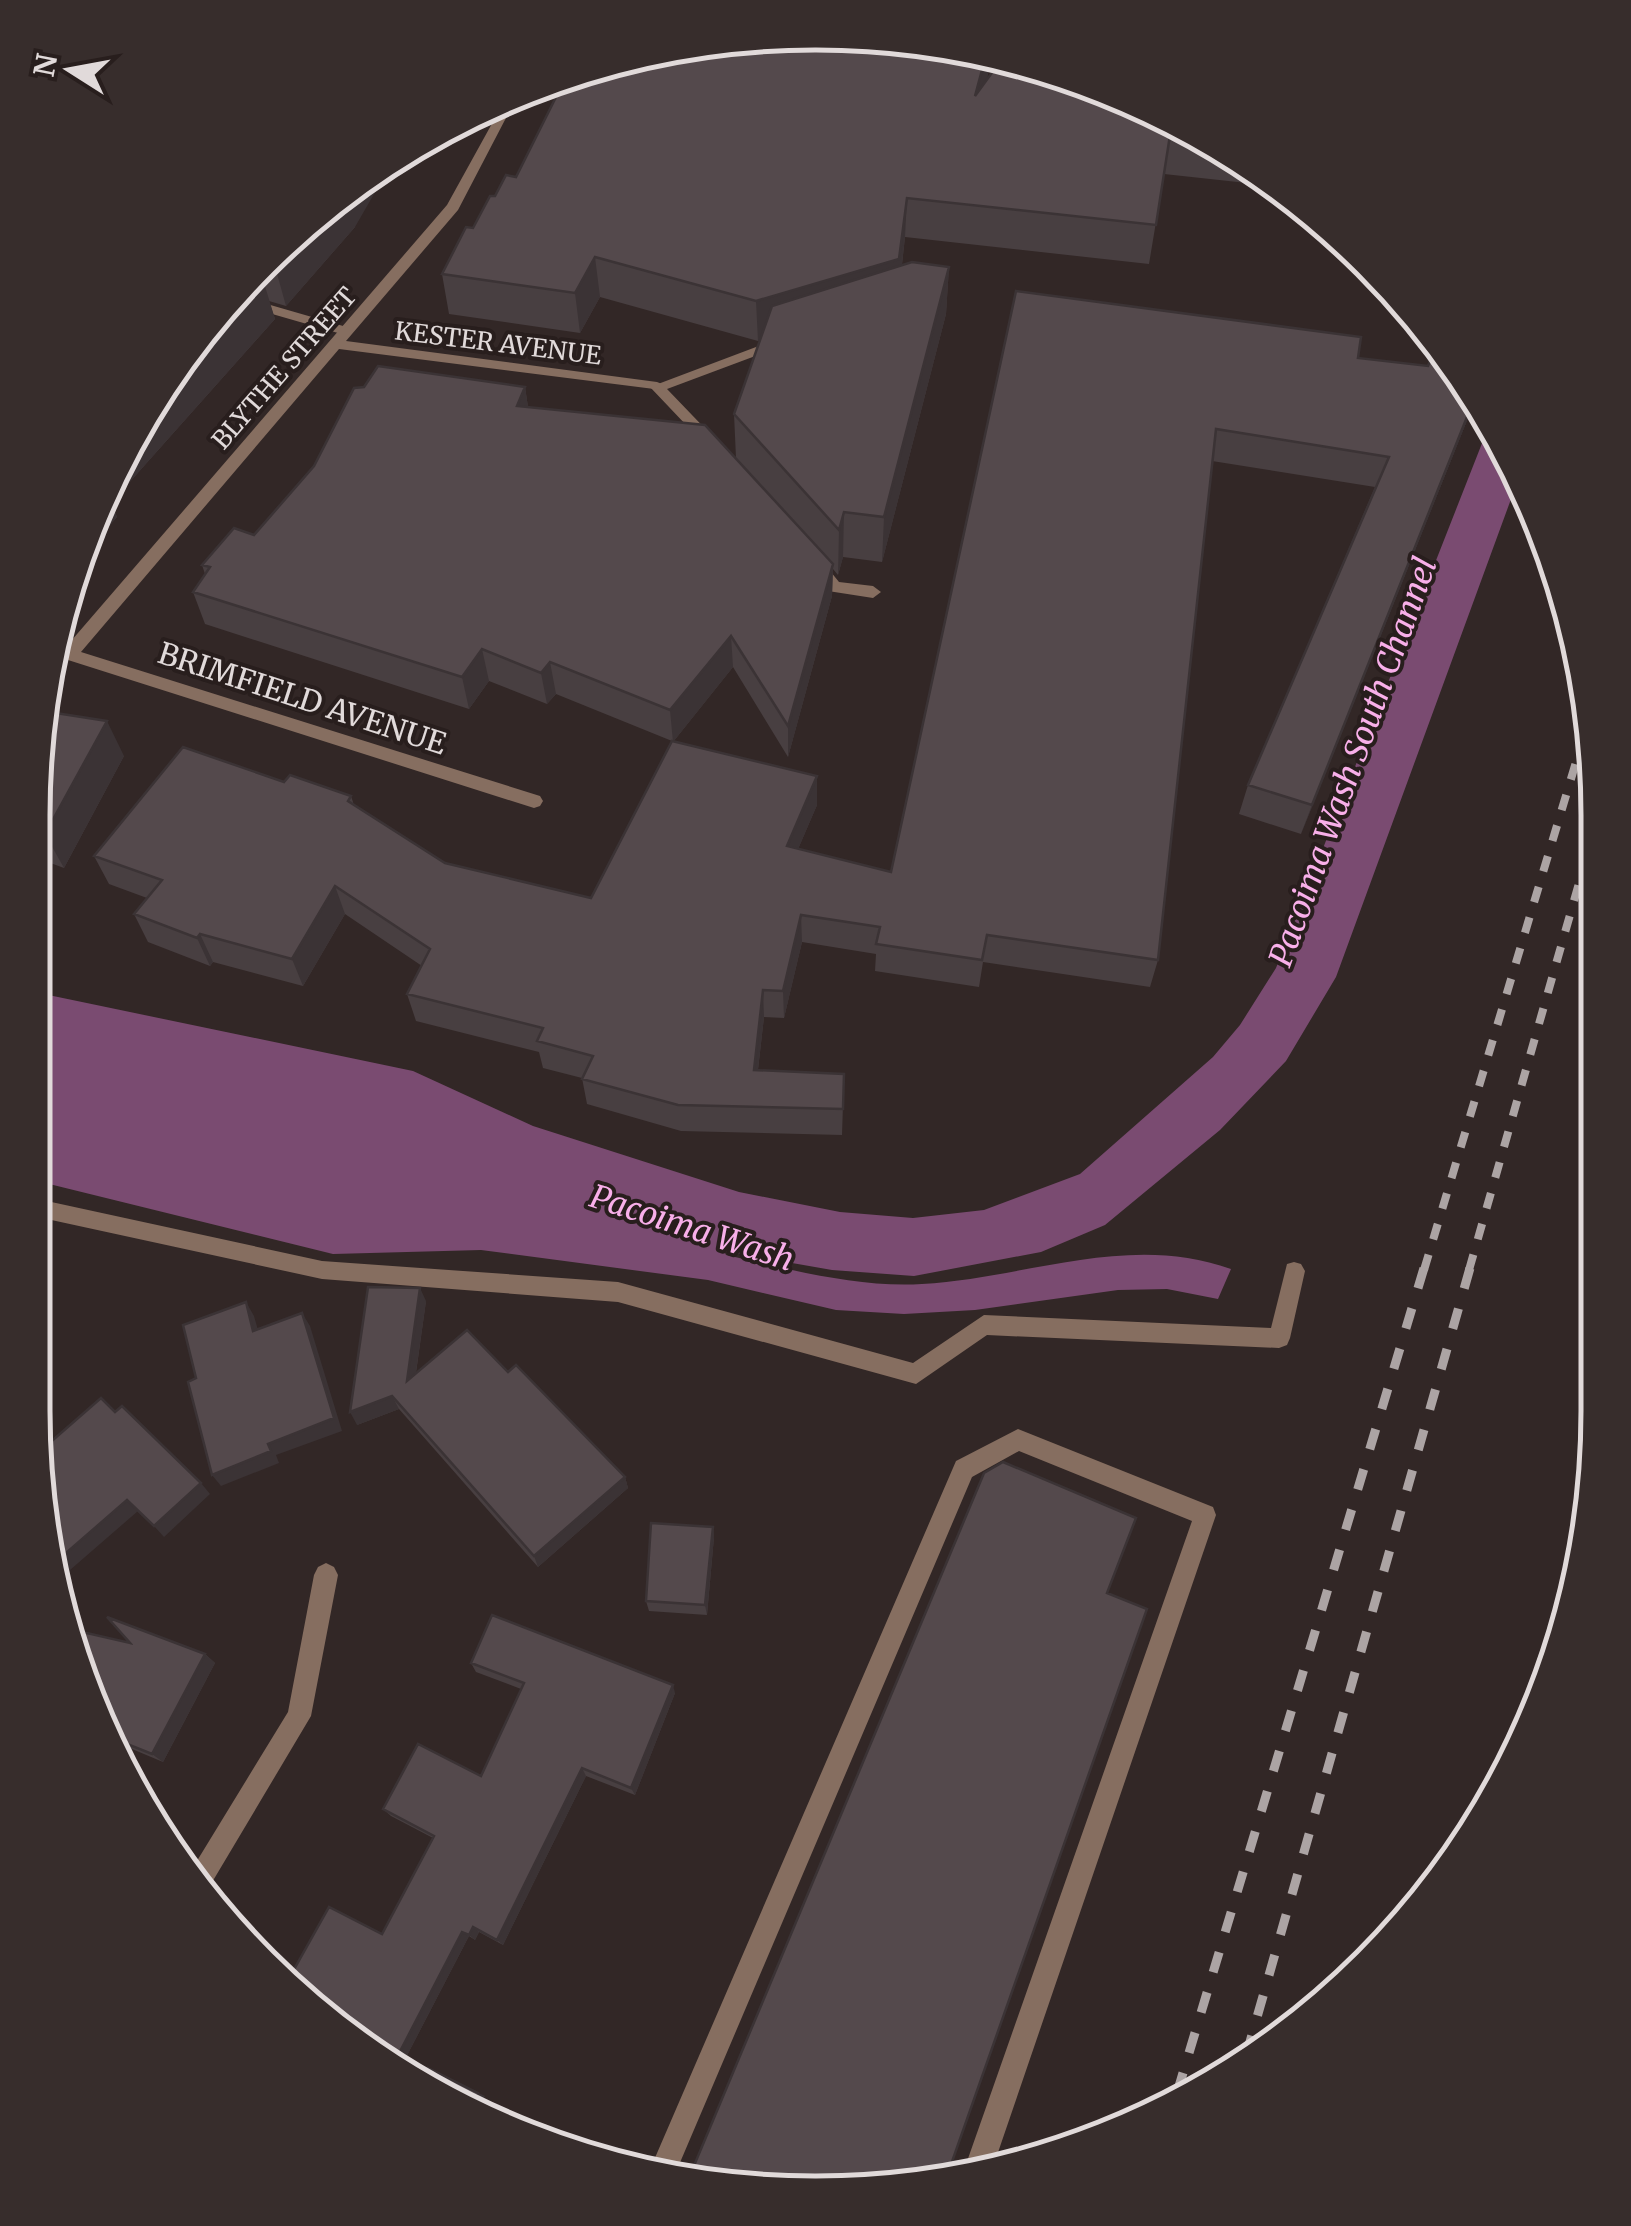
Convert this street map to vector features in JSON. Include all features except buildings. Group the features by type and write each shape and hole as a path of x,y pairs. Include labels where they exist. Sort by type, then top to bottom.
{"street":[{"name":"BLYTHE STREET","path":"70,644 453,207 502,118"},
{"name":"KESTER AVENUE","path":"247,303 340,338 657,387"},
{"path":"723,457 657,387 794,338"},
{"path":"810,558 834,587 874,592"},
{"name":"BRIMFIELD AVENUE","path":"67,656 534,801"},
{"path":"50,1211 322,1270 618,1292 916,1374 984,1325 1279,1338 1294,1271"},
{"path":"667,2161 964,1470 1018,1440 1205,1516 982,2157"},
{"path":"204,1872 299,1716 326,1575"}],"water":[{"name":"Pacoima Wash","path":"1483,442 1511,498 1336,977 1286,1061 1220,1130 1105,1225 1041,1252 914,1276 832,1270 724,1251 726,1255 823,1276 898,1284 961,1280 1077,1260 1154,1255 1231,1269 1218,1299 1167,1289 1118,1290 975,1310 904,1314 836,1310 708,1280 481,1250 333,1254 50,1184 50,995 413,1071 533,1126 739,1192 840,1212 913,1218 984,1210 1080,1174 1213,1057 1240,1025 1276,968"}],"railway":[{"path":"1424,1270 1578,755"},
{"path":"1469,1270 1581,876"},
{"path":"1180,2083 1424,1268"},
{"path":"1250,2040 1470,1268"}],"water label":[{"name":"Pacoima Wash South Channel","path":"1353,762"}]}
